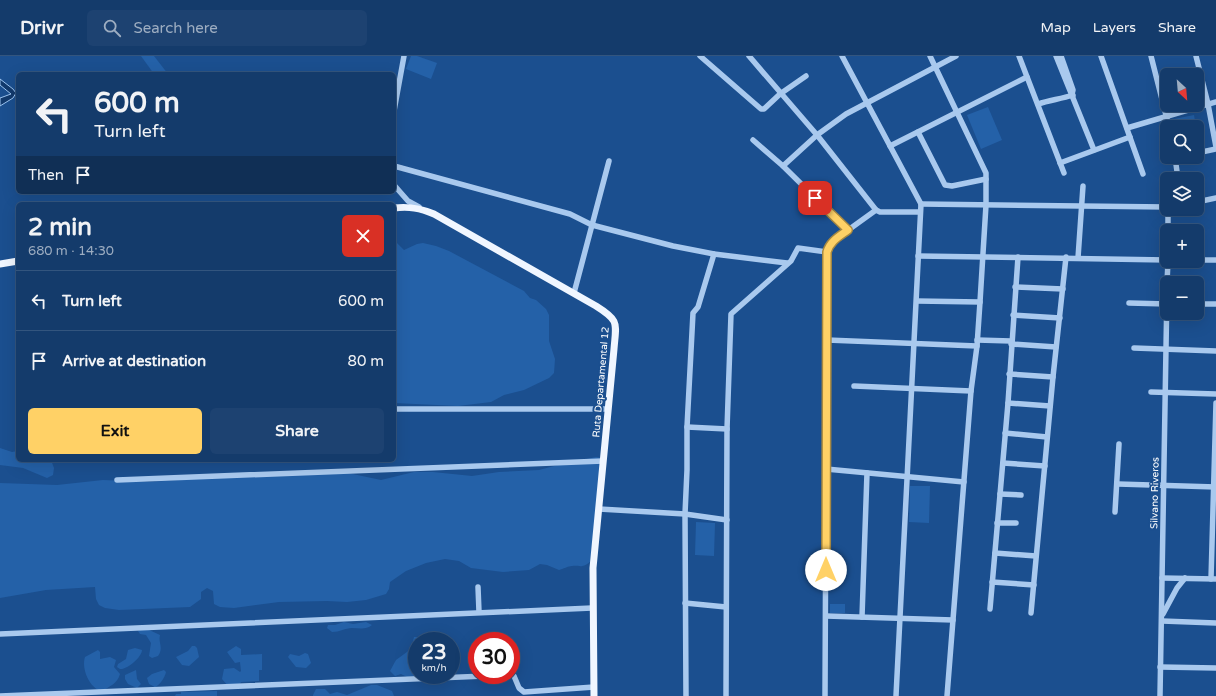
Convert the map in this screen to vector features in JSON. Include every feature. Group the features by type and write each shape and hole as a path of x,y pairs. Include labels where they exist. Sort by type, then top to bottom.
{"main road":[{"name":"Ruta Departamental 12","path":"396,208 409,206 420,208 434,214 574,293 611,315 614,319 616,326 593,564 592,608 594,696"},
{"path":"0,264 16,261"}],"street":[{"path":"396,100 404,56"},
{"path":"700,56 761,109 764,109 780,94 806,76"},
{"path":"749,56 780,94 817,135 876,210 880,212 920,212"},
{"path":"842,56 921,204 896,696"},
{"path":"930,56 985,168 986,179 986,205 977,343 971,391 947,696"},
{"path":"783,166 817,135 846,114 956,56"},
{"path":"1019,56 1064,173"},
{"path":"1056,56 1094,150"},
{"path":"1061,56 1073,90 1073,95"},
{"path":"1101,56 1143,174"},
{"path":"1151,56 1168,120"},
{"path":"1196,56 1208,104 1216,148 1204,151"},
{"path":"890,146 1027,77"},
{"path":"1038,104 1055,98 1061,99 1073,95"},
{"path":"1127,128 1167,115 1216,102"},
{"path":"918,132 945,185 952,186 986,179"},
{"path":"1060,163 1130,137"},
{"path":"753,140 783,166 848,230"},
{"path":"574,293 609,161"},
{"path":"396,167 570,214 592,225 673,246 714,254 787,264"},
{"path":"1078,258 1082,186"},
{"path":"396,188 408,201 420,208"},
{"path":"1204,201 1216,198"},
{"path":"921,204 1160,208"},
{"path":"825,696 827,252 828,247 833,241 876,210"},
{"path":"726,696 727,429 731,314 787,264 798,248 827,252"},
{"path":"686,696 685,514 687,427 693,313 698,307 714,254"},
{"path":"918,256 982,258 1066,257 1160,260"},
{"path":"990,609 1008,404 1018,257"},
{"path":"1031,613 1050,406 1066,257"},
{"path":"1204,260 1216,260"},
{"path":"1016,287 1063,289"},
{"path":"917,300 980,302"},
{"path":"1129,303 1160,304"},
{"path":"1204,304 1216,304"},
{"path":"1013,315 1060,318"},
{"name":"Silvano Riveros","path":"1160,696 1162,619 1162,485 1167,320"},
{"path":"827,340 913,344 1011,343 1056,347"},
{"path":"1134,348 1216,351"},
{"path":"1009,374 1053,377"},
{"path":"854,386 971,391"},
{"path":"1151,392 1216,394"},
{"path":"1162,578 1214,579 1216,403"},
{"path":"1008,404 1050,406"},
{"path":"396,409 608,409"},
{"path":"687,427 727,429"},
{"path":"1005,433 1047,437"},
{"path":"1116,512 1119,444"},
{"path":"117,480 603,461"},
{"path":"1002,463 1045,466"},
{"path":"826,469 964,482"},
{"path":"862,617 867,473"},
{"path":"1118,484 1215,487"},
{"path":"1000,494 1021,495"},
{"path":"599,509 685,514 727,520"},
{"path":"997,523 1016,523"},
{"path":"995,553 1036,556"},
{"path":"1185,578 1177,588 1162,619 1216,623"},
{"path":"992,582 1034,585"},
{"path":"478,587 479,612"},
{"path":"685,603 726,607"},
{"path":"0,634 592,608"},
{"path":"826,616 952,620"},
{"path":"1160,667 1216,668"},
{"path":"0,696 511,676 514,676 519,688 524,692 594,687"}],"shaded area":[{"path":"141,56 154,56 166,72 153,72"},
{"path":"411,56 417,56 437,63 431,79 406,69"},
{"path":"0,79 16,93 13,98 0,106 0,98 11,94 0,85"},
{"path":"988,107 1002,140 981,149 967,115"},
{"path":"1194,115 1195,120 1174,120"},
{"path":"396,242 404,250 423,243 449,251 524,291 530,298 536,300 546,309 549,315 549,341 555,359 554,373 549,378 524,390 504,395 491,402 458,406 396,403"},
{"path":"0,448 12,452 16,451 16,462 52,462 54,468 53,475 47,478 23,468 0,465"},
{"path":"596,457 602,458 590,562 582,566 570,566 559,570 540,564 529,570 503,572 471,568 459,561 445,559 426,563 406,571 390,582 389,589 386,594 366,600 347,602 279,602 234,608 220,607 214,604 213,591 207,588 201,592 201,599 190,607 119,610 105,608 99,605 96,599 95,587 46,590 0,598 0,483 57,485 103,480 149,482 180,480 192,477 348,473 381,480 414,472 433,472 472,476 499,472 539,470"},
{"path":"910,486 930,486 929,523 909,522"},
{"path":"696,522 715,523 714,556 695,555"},
{"path":"830,604 845,604 845,613 830,613"},
{"path":"344,622 353,624 366,622 372,625 365,628 349,628 335,632 332,632 327,628 328,625 335,625"},
{"path":"141,629 147,629 160,635 161,650 158,656 152,658 149,656 151,643 146,635 140,634 138,631"},
{"path":"192,646 197,648 199,657 189,666 182,665 176,657 188,651"},
{"path":"236,646 241,649 241,655 262,654 262,670 259,670 259,681 241,682 240,684 228,686 222,679 224,669 234,668 240,672 241,671 240,662 235,663 227,652"},
{"path":"135,648 142,650 140,656 123,669 117,667 118,664 126,659 128,650"},
{"path":"98,650 100,652 100,659 110,657 116,660 114,667 120,674 115,682 102,691 90,683 84,667 85,657"},
{"path":"408,651 408,677 401,674 395,676 390,671 396,660"},
{"path":"305,653 308,654 311,663 306,668 296,667 288,657 290,654 299,656"},
{"path":"136,670 137,679 141,684 137,688 128,684 125,679 125,675"},
{"path":"164,670 166,672 159,685 155,687 149,684 147,678 152,674"},
{"path":"371,685 377,685 392,691 394,696 313,696 316,689 325,689 330,694 337,692 347,695"},
{"path":"217,691 217,696 175,696 176,694 181,694 181,692"}],"route":[{"path":"815,198 848,230 833,241 828,247 827,252 826,570"}]}
